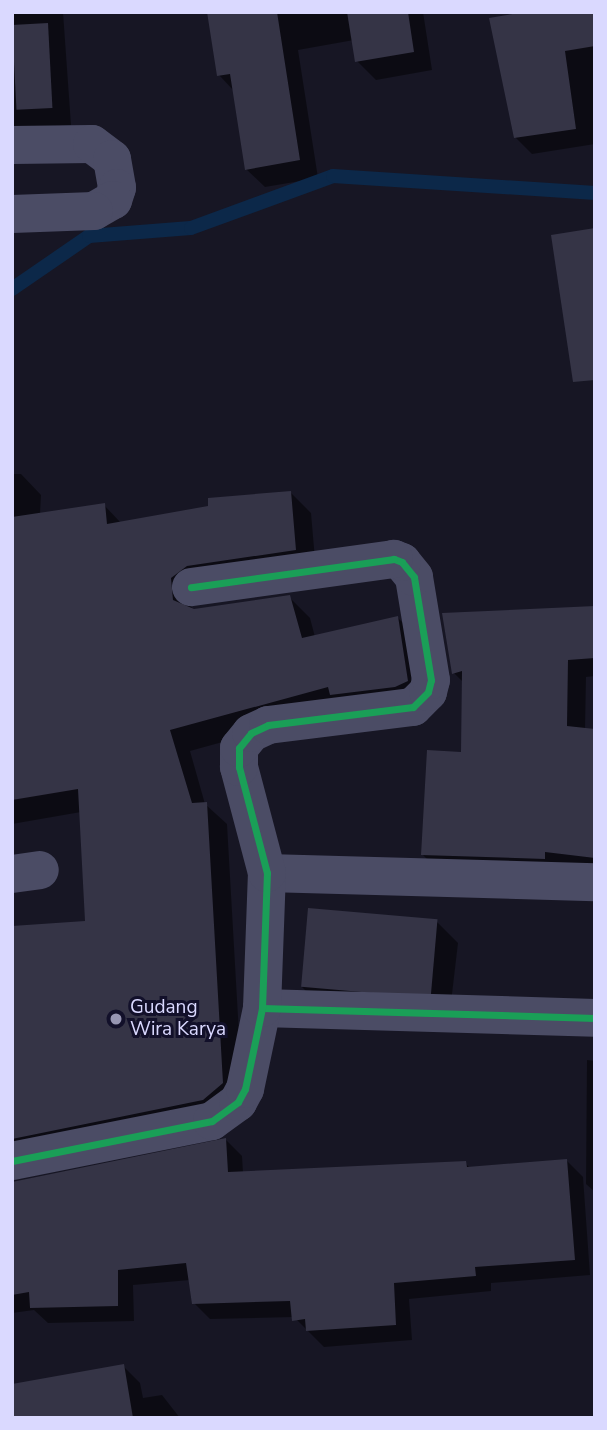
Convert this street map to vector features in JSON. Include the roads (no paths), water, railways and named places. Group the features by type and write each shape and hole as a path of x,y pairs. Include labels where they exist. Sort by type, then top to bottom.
{"street":[{"path":"12,145 92,144 112,159 117,188 113,200 94,211 12,214"},
{"path":"12,1161 212,1121 228,1112 246,1089 262,1008 267,873 239,767 239,748 251,733 268,725 413,707 422,700 431,680 414,577 410,569 394,559 191,587"},
{"path":"267,873 595,882"},
{"path":"262,1008 595,1018"}],"waterway":[{"path":"12,289 89,236 191,228 333,176 595,193"}],"place":[{"name":"Gudang Wira Karya","path":"116,1019"}]}
